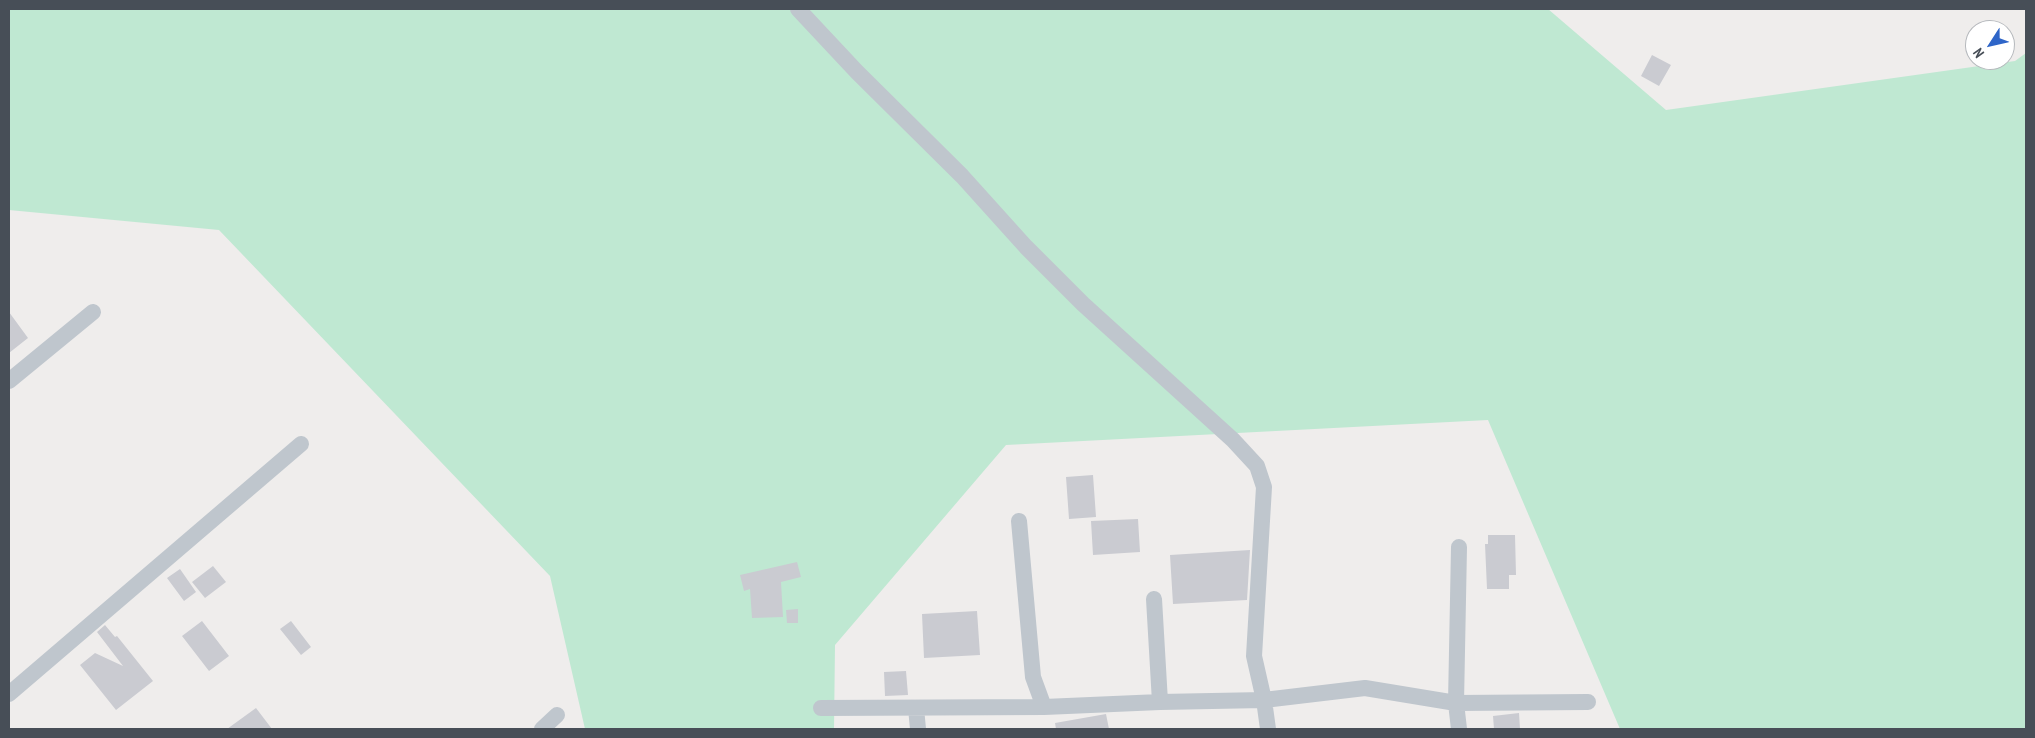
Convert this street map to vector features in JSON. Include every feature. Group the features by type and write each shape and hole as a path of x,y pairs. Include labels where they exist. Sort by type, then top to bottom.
{"street":[{"path":"798,9 857,72 962,176 1026,247 1083,304 1233,440 1257,466 1264,487 1254,656 1264,700 1268,729"},
{"path":"9,381 93,312"},
{"path":"9,694 301,444"},
{"path":"1019,521 1033,677 1044,707"},
{"path":"1459,547 1456,703 1459,729"},
{"path":"1154,599 1160,702"},
{"path":"821,708 1044,707 1264,700 1365,688 1456,703 1588,702"},
{"path":"916,708 918,729"},
{"path":"542,729 557,715"}],"green space":[{"path":"9,9 1548,9 1666,110 1965,68 1965,70 2015,70 2015,61 2026,53 2026,729 1620,729 1488,420 1006,445 835,645 834,729 585,729 550,576 219,230 9,210"}],"building":[{"path":"1652,55 1671,65 1659,86 1641,76"},
{"path":"9,312 28,338 9,353"},
{"path":"1093,475 1096,517 1069,519 1066,477"},
{"path":"1138,519 1140,552 1093,555 1091,521"},
{"path":"1488,535 1515,535 1516,575 1509,575 1509,589 1487,589 1485,544 1488,544"},
{"path":"1250,550 1247,600 1173,604 1170,555"},
{"path":"797,562 801,577 781,582 783,617 752,618 750,589 744,591 740,575"},
{"path":"213,566 226,582 205,598 192,582"},
{"path":"180,569 196,592 184,601 167,578"},
{"path":"798,609 798,623 787,623 786,610"},
{"path":"977,611 980,655 924,658 922,614"},
{"path":"202,621 229,656 209,671 182,636"},
{"path":"291,621 311,647 301,655 280,629"},
{"path":"105,625 115,637 117,636 153,681 116,710 80,665 95,653 123,666 97,632"},
{"path":"906,671 908,695 885,696 884,672"},
{"path":"256,708 272,729 227,729"},
{"path":"1519,713 1520,729 1494,729 1493,716"},
{"path":"1106,714 1109,729 1056,729 1055,723"}]}
